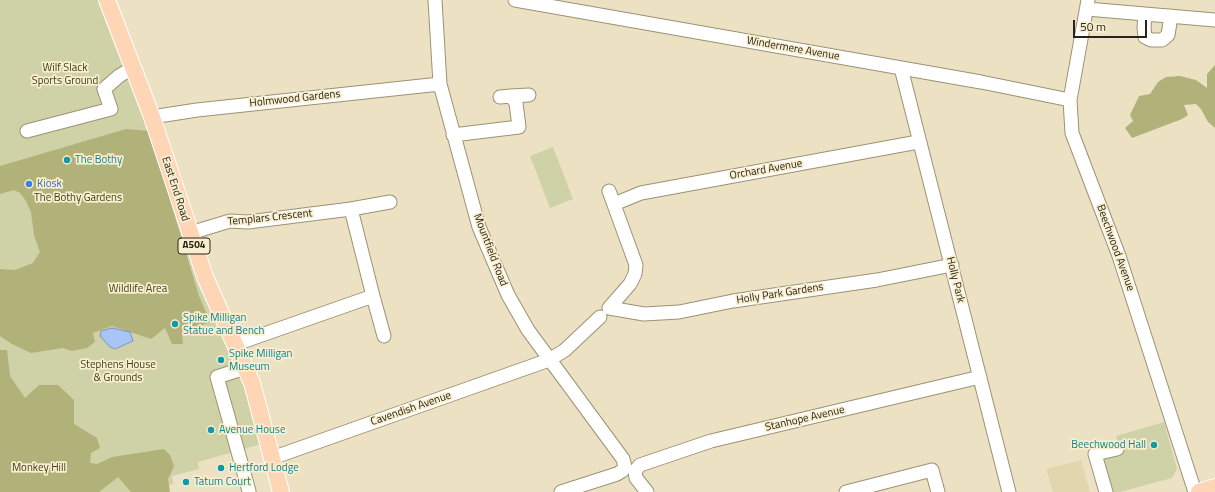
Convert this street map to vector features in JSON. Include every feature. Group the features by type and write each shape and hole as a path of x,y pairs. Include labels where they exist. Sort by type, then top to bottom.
{"main road":[{"name":"East End Road","path":"107,0 152,117 205,276 252,383 272,458 277,491"},
{"path":"1199,492 1215,487"}],"street":[{"name":"Mountfield Road","path":"435,0 440,84 479,227 491,256 508,295 528,330 647,492"},
{"name":"Windermere Avenue","path":"515,0 901,68 1070,100"},
{"path":"1088,5 1145,14 1215,20"},
{"name":"Beechwood Avenue","path":"1088,5 1070,100 1072,133 1119,256 1195,492"},
{"path":"1145,14 1145,37 1151,40 1162,40 1168,35 1171,16"},
{"path":"27,131 111,109 104,89 119,76 132,68"},
{"name":"Holly Park","path":"901,68 918,142 952,265 1009,492"},
{"name":"Holmwood Gardens","path":"152,117 205,109 440,84"},
{"path":"453,135 519,128 516,102 505,96 529,95"},
{"name":"Orchard Avenue","path":"612,198 918,142"},
{"name":"Cavendish Avenue","path":"272,458 550,360 565,350 630,284 635,274 636,265 612,198"},
{"name":"Templars Crescent","path":"190,233 230,221 248,222 351,209 390,202"},
{"path":"351,209 384,336"},
{"name":"Holly Park Gardens","path":"604,312 644,314 679,312 733,302 877,280 952,265"},
{"path":"236,344 373,296"},
{"path":"245,368 217,377 249,492"},
{"name":"Stanhope Avenue","path":"561,492 711,441 980,377"},
{"path":"1106,492 1095,454 1117,448"},
{"path":"846,492 932,470 938,492"}],"shaded area":[{"path":"1081,460 1090,492 1053,492 1046,469"}],"green space":[{"name":"Stephens House & Grounds","path":"0,0 107,0 265,443 198,462 199,469 172,476 173,484 138,492 0,492"},
{"path":"1215,65 1215,128 1208,122 1201,109 1196,104 1184,105 1188,115 1182,119 1132,138 1125,128 1133,121 1130,115 1139,96 1150,94 1158,82 1166,77 1180,76 1196,80 1207,88 1207,74"},
{"path":"126,129 149,131 199,296 210,322 182,332 183,344 172,344 165,328 151,339 112,326 93,333 95,342 87,348 72,351 63,348 31,353 12,344 0,336 0,269 15,270 33,263 40,252 34,235 31,212 26,201 20,193 14,190 0,194 0,166"},
{"path":"553,147 573,199 550,208 530,156"},
{"name":"Monkey Hill","path":"0,350 7,350 10,376 25,398 39,385 58,385 74,400 74,424 97,438 100,448 91,453 90,463 97,464 112,457 164,449 170,455 174,466 168,479 170,492 131,492 118,477 99,492 0,492"},
{"path":"1164,422 1177,469 1172,478 1120,492 1108,492 1098,456 1120,450 1116,436"}],"water":[{"path":"112,328 130,332 133,341 115,349 110,347 100,336 101,331"}],"place":[{"name":"The Bothy","path":"67,160"},
{"name":"Kiosk","path":"29,184"},
{"name":"Spike Milligan Statue and Bench","path":"175,324"},
{"name":"Spike Milligan Museum","path":"221,360"},
{"name":"Avenue House","path":"211,430"},
{"name":"Beechwood Hall","path":"1154,445"},
{"name":"Hertford Lodge","path":"221,468"},
{"name":"Tatum Court","path":"186,482"}],"park label":[{"name":"Wilf Slack Sports Ground","path":"65,74"},
{"name":"The Bothy Gardens","path":"78,198"},
{"name":"Wildlife Area","path":"138,289"}]}
